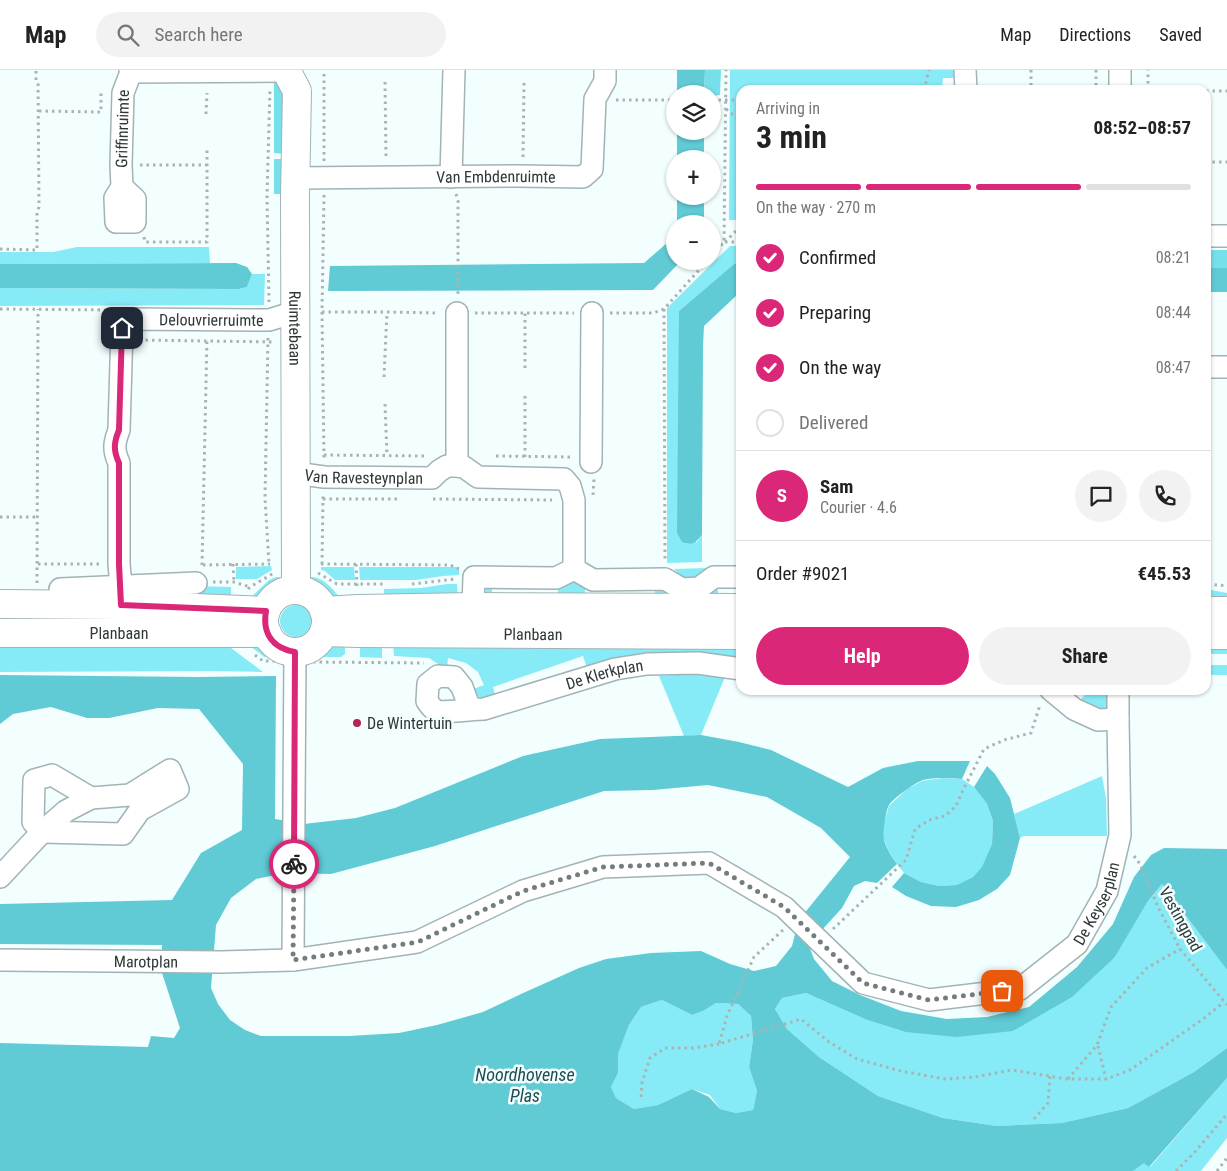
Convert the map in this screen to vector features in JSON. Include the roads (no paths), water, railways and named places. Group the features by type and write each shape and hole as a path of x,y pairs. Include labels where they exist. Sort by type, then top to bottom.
{"street":[{"name":"Griffinruimte","path":"135,222 135,199 122,188 121,165 123,93 131,71 286,70"},
{"name":"Ruimtebaan","path":"286,70 297,91 295,178 296,474 309,564 296,590"},
{"path":"451,177 454,70"},
{"name":"Van Embdenruimte","path":"295,178 520,176 583,178 592,169 595,99 605,81 606,70"},
{"path":"965,70 966,85"},
{"path":"1120,70 1120,85"},
{"path":"1211,236 1227,236"},
{"path":"458,305 457,466 464,467 478,478 564,479 584,497 574,569"},
{"name":"Delouvrierruimte","path":"121,596 119,564 119,463 115,454 115,441 119,430 122,328 127,319 269,320 295,312"},
{"path":"591,462 592,313"},
{"name":"Van Ravesteynplan","path":"296,474 324,477 432,478 447,466 457,466"},
{"path":"473,607 474,577 556,578 574,569"},
{"path":"574,569 593,580 665,578 682,589 699,588 714,577 736,577"},
{"path":"60,589 121,596 197,571"},
{"path":"296,590 316,598 324,621 316,644 303,651 295,652 278,646 272,640 266,622 270,604 275,598 288,591 296,590"},
{"path":"121,596 122,632"},
{"name":"Planbaan","path":"0,604 121,596 266,622"},
{"name":"Planbaan","path":"324,621 358,609 473,607 736,608"},
{"path":"1211,611 1227,611"},
{"name":"Planbaan","path":"324,621 368,633 736,635"},
{"name":"Planbaan","path":"0,633 122,632 266,622"},
{"path":"1211,635 1227,635"},
{"path":"293,960 295,652"},
{"name":"De Klerkplan","path":"470,709 462,687 454,677 438,676 428,684 427,701 435,710 446,712 484,709 615,669 639,665 698,663 736,668"},
{"path":"1057,695 1074,709 1098,720 1118,719"},
{"name":"De Keyserplan","path":"293,960 418,942 523,891 603,867 709,863 784,907 863,983 929,1000 1020,989 1077,944 1107,891 1120,835 1118,695"},
{"path":"52,775 92,798 135,803 123,834 42,832 33,822 34,780 52,775"},
{"path":"0,877 42,832 66,811 92,798"},
{"name":"Marotplan","path":"0,960 221,962 293,960"}],"water":[{"path":"677,70 705,70 704,85 677,85"},
{"path":"677,140 704,140 704,150 677,150"},
{"path":"677,205 704,205 704,215 677,215"},
{"path":"666,244 666,270 672,270 653,290 328,291 330,266 644,263"},
{"path":"236,263 247,267 252,274 247,287 239,289 0,288 0,264"},
{"path":"736,264 736,296 704,326 702,535 694,543 682,542 677,533 679,311"},
{"path":"1211,268 1227,268 1227,292 1211,292"},
{"name":"Noordhovense Plas","path":"0,675 276,676 275,819 304,824 356,818 395,808 523,756 600,739 701,735 739,742 771,750 848,787 883,768 918,761 970,761 962,779 938,778 923,780 910,787 889,805 885,817 884,840 897,864 877,883 865,881 854,886 842,908 821,931 803,915 850,857 821,828 767,797 708,785 653,790 604,791 435,846 331,874 285,873 256,879 231,898 216,925 211,988 218,1004 230,1020 245,1030 261,1036 349,1036 399,1033 483,1012 579,968 606,959 651,953 701,951 730,964 754,971 776,966 792,946 796,930 809,946 814,959 832,981 860,995 901,1011 947,1019 987,1017 1029,1007 1077,967 1113,924 1134,877 1151,855 1164,848 1227,849 1227,970 1162,884 1148,901 1115,957 1072,997 1013,1031 957,1037 906,1032 865,1019 806,993 782,998 775,1009 787,1029 819,1057 878,1096 943,1118 997,1126 1062,1123 1128,1108 1194,1072 1227,1048 1227,1078 1149,1167 1144,1163 1133,1171 0,1171 0,1043 148,1047 151,1036 174,1038 180,1028 162,973 162,945 0,944 0,904 172,900 201,853 242,830 243,764 199,709 158,708 109,718 87,718 51,707 13,714 0,724","holes":["662,1000 692,1015 716,1003 738,1004 751,1016 753,1040 749,1067 757,1091 753,1110 736,1113 720,1109 709,1097 692,1089 658,1105 634,1109 616,1098 611,1087 618,1073 618,1054 629,1025 641,1007"]},
{"path":"987,766 995,774 1010,798 1020,838 1010,875 997,889 979,900 956,907 931,906 906,896 892,887 904,873 921,882 939,886 957,885 973,877 982,867 992,844 993,821 987,804 974,787"}],"place":[{"name":"De Wintertuin","path":"357,723"}]}
